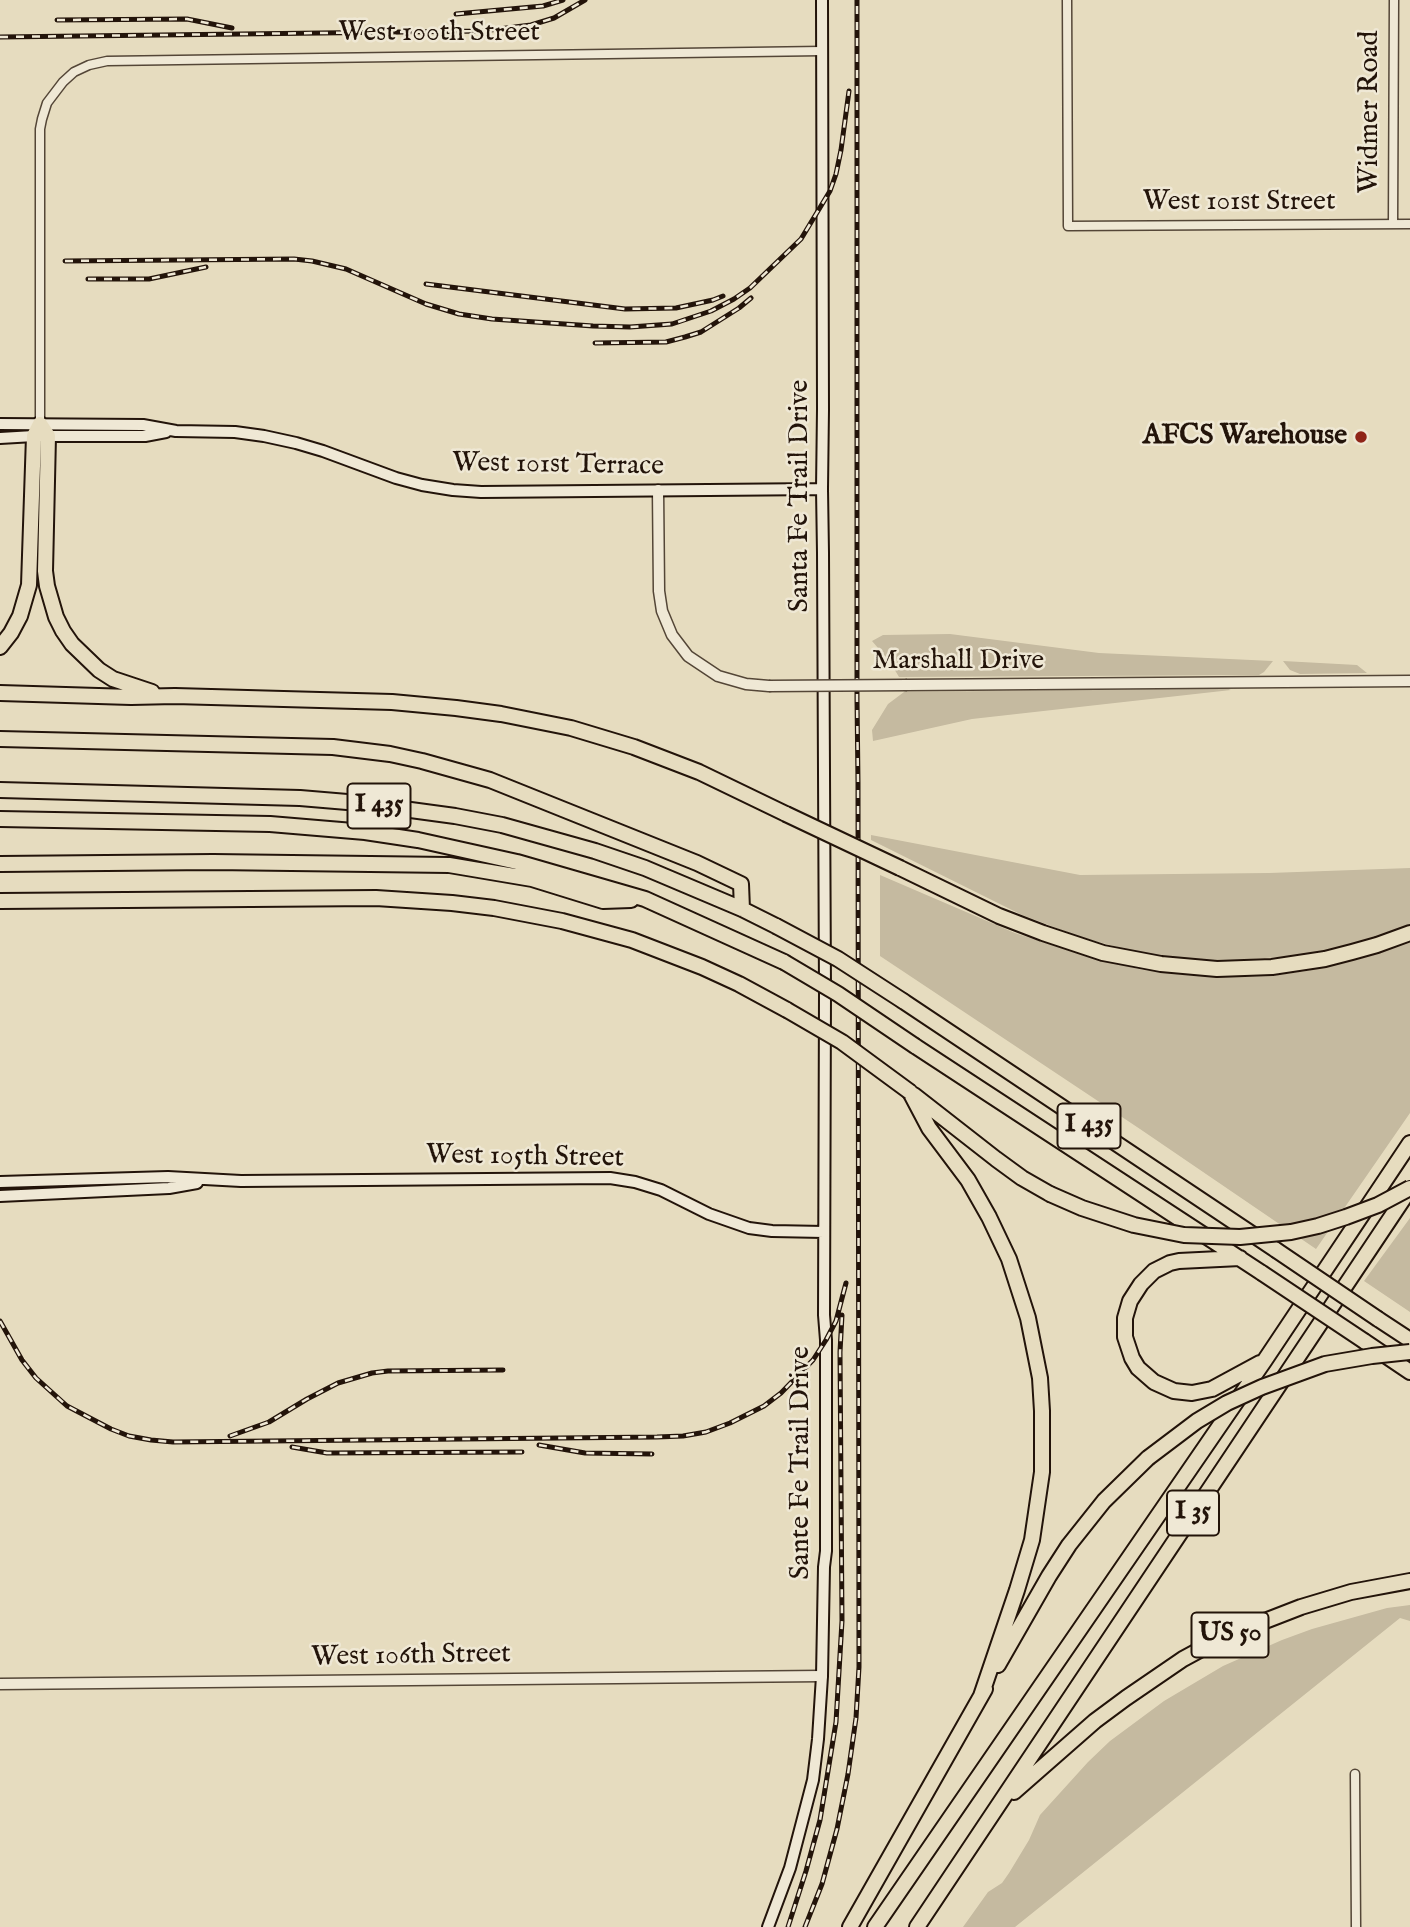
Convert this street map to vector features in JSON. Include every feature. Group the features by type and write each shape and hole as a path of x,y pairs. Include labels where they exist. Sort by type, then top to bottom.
{"highway":[{"path":"0,647 20,617 29,586 41,432"},
{"path":"41,432 45,571 50,599 63,631 80,653 113,679 143,690 175,696"},
{"path":"0,692 392,702 501,714 571,729 634,747 699,772 989,911 1043,933 1103,953 1160,964 1217,969 1272,967 1352,952 1410,933"},
{"path":"0,739 333,747 433,763 490,780 697,863 741,884 742,909"},
{"name":"I 435","path":"0,790 359,803 502,825 645,868 742,909 838,959 1276,1250 1409,1342"},
{"name":"I 435","path":"0,819 270,824 365,832 418,840 517,862 645,899 784,962 838,994 1410,1372"},
{"path":"0,864 269,862 449,866 532,879 603,901 645,899"},
{"path":"0,901 376,898 452,902 562,921 632,940 739,984 842,1042 1022,1178 1082,1208 1134,1226 1184,1235 1240,1237 1291,1232 1346,1217 1378,1205 1410,1188"},
{"path":"910,1092 929,1128 968,1180 1009,1259 1028,1318 1040,1378 1042,1472 1032,1540 981,1696"},
{"name":"I 35","path":"875,1927 1265,1360 1410,1143"},
{"name":"I 35","path":"917,1927 1410,1188"},
{"path":"1388,1221 1410,1206"},
{"path":"1240,1258 1179,1261 1154,1271 1140,1284 1130,1301 1125,1318 1128,1347 1146,1376 1164,1388 1183,1393 1212,1390 1265,1360"},
{"path":"850,1927 1049,1576 1069,1545 1104,1501 1148,1458 1197,1421 1227,1403 1325,1364 1372,1356 1409,1342"},
{"name":"US 50","path":"999,1806 1095,1721 1183,1659 1234,1633 1301,1607 1351,1592 1410,1581"}],"main road":[{"name":"Santa Fe Trail Drive","path":"822,0 825,992"},
{"name":"West 101st Terrace","path":"0,424 41,432 145,436 176,430 234,432 296,443 396,478 453,490 822,489"},
{"name":"West 101st Terrace","path":"0,438 41,432"},
{"name":"Sante Fe Trail Drive","path":"768,1927 790,1868 813,1780 822,1676 827,1522 825,992"},
{"name":"West 105th Street","path":"0,1182 169,1177 217,1180 610,1178 661,1190 709,1214 749,1228 824,1232"},
{"name":"West 105th Street","path":"0,1196 169,1188 217,1180"}],"street":[{"name":"West 101st Street","path":"1067,0 1068,226 1410,224"},
{"name":"Widmer Road","path":"1393,224 1394,0"},
{"name":"West 100th Street","path":"41,432 40,129 47,103 62,82 74,72 107,61 822,51"},
{"name":"Marshall Drive","path":"658,490 659,591 662,611 672,635 688,656 718,676 746,684 769,686 1410,681"},
{"name":"West 106th Street","path":"0,1684 822,1676"},
{"path":"1355,1774 1356,1927"}],"shaded area":[{"path":"950,634 1099,653 1273,661 1259,675 899,677 872,641 883,635"},
{"path":"1283,661 1357,665 1367,673 1300,674 1290,670"},
{"path":"1231,690 972,719 873,741 872,730 888,704 904,692"},
{"path":"871,835 1080,875 1410,868 1410,925 1363,941 1293,956 1223,961 1152,956 1083,938 1022,915 871,840"},
{"path":"880,875 1015,933 1093,958 1143,970 1185,975 1271,976 1349,961 1410,941 1410,1113 1316,1249 880,956"},
{"path":"1410,1218 1410,1312 1364,1281"},
{"path":"1410,1605 1410,1621 1400,1618 1015,1927 963,1927 988,1892 1002,1883 1009,1873 1040,1815 1110,1741 1164,1701 1223,1666 1282,1640 1387,1608"}],"railway":[{"path":"456,14 543,6 563,0"},
{"path":"0,37 482,31 531,25 554,18 585,0"},
{"path":"805,1927 822,1884 837,1829 856,1718 859,1667 857,0"},
{"path":"57,20 187,19 232,28"},
{"path":"65,261 294,259 346,269 426,304 459,314 593,326 672,324 711,311 734,299 750,288 801,239 830,191 836,174 849,91"},
{"path":"88,279 149,279 206,267"},
{"path":"426,284 625,309 676,308 723,296"},
{"path":"595,343 666,342 685,337 701,332 751,298"},
{"path":"0,1321 22,1360 36,1378 67,1406 111,1429 151,1440 173,1442 683,1436 706,1432 730,1423 764,1406 781,1393 813,1360 826,1340 836,1321 846,1283"},
{"path":"788,1927 820,1820 836,1722 842,1621 842,1315"},
{"path":"230,1436 269,1422 338,1383 372,1373 503,1370"},
{"path":"539,1445 585,1453 652,1454"},
{"path":"292,1447 327,1453 522,1452"}],"place":[{"name":"AFCS Warehouse","path":"1361,437"}]}
